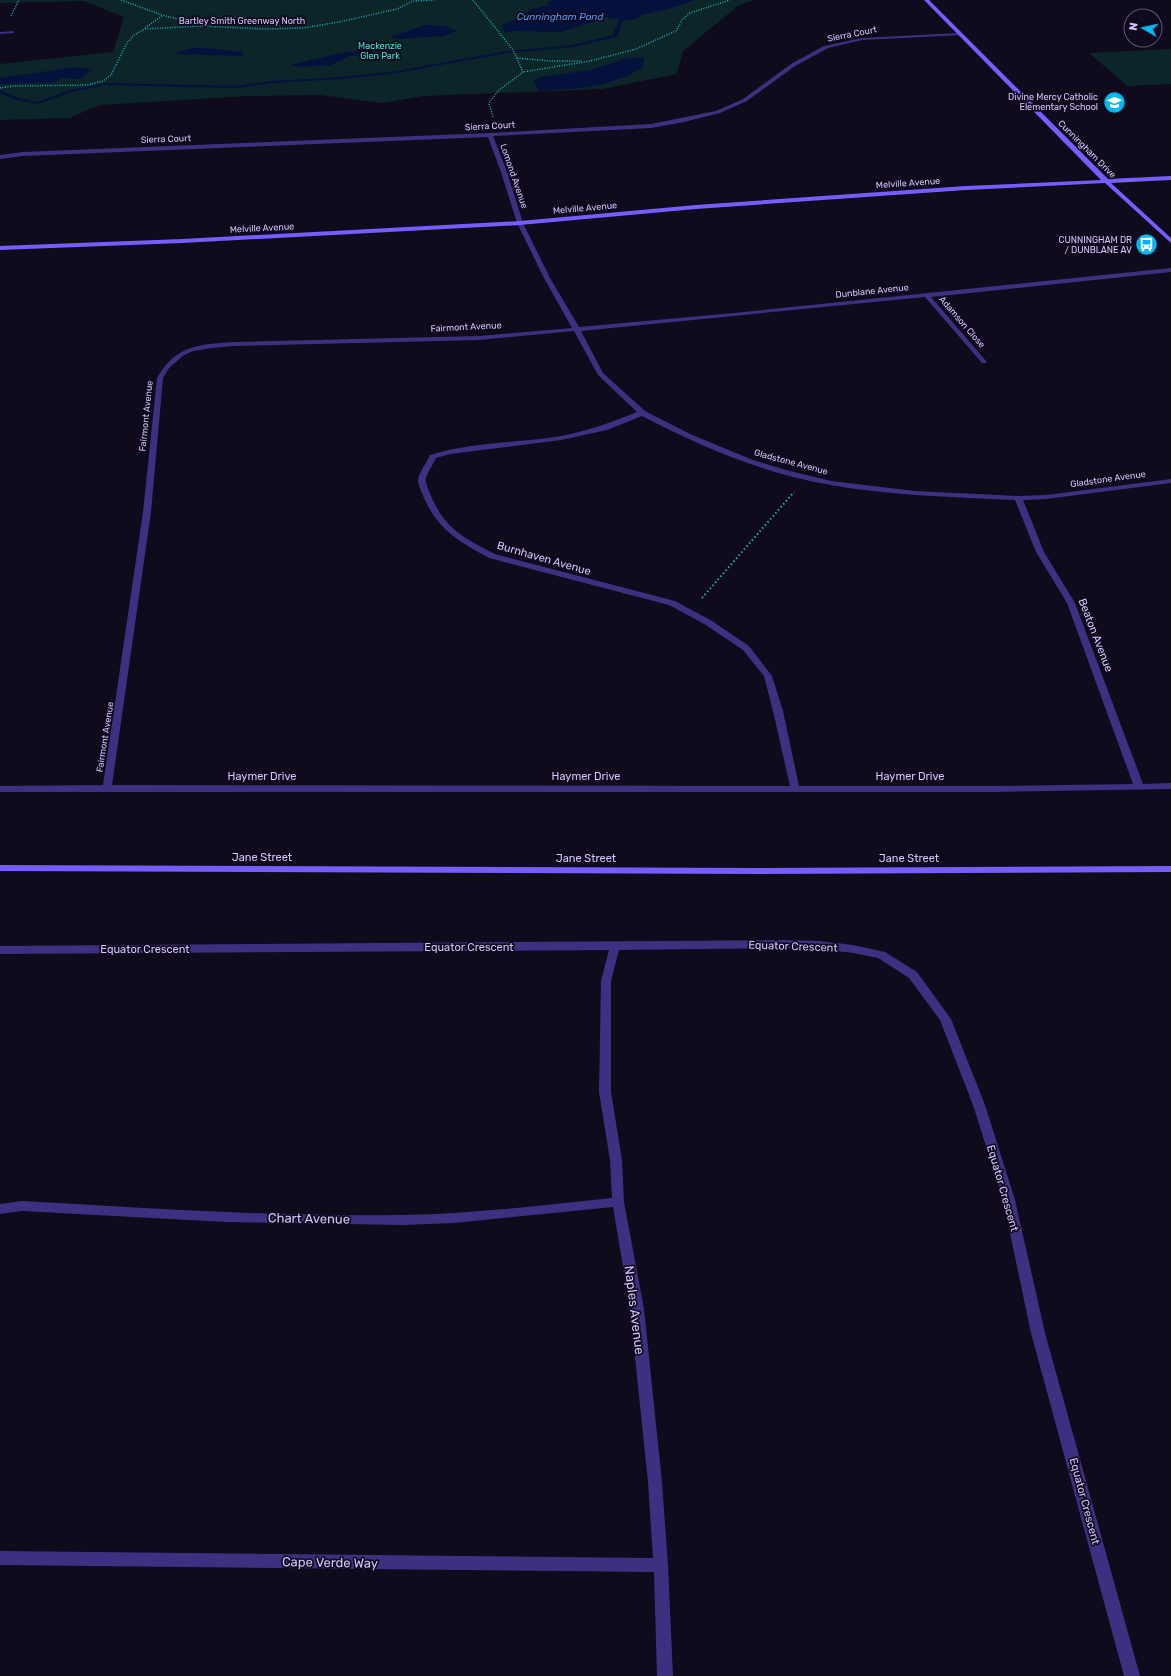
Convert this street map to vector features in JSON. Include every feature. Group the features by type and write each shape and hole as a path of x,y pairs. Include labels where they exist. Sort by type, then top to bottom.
{"street":[{"name":"Cunningham Drive","path":"926,0 1106,181 1171,241"},
{"path":"0,33 12,32"},
{"name":"Sierra Court","path":"0,157 23,154 91,151 490,136 644,126 684,120 718,112 745,100 793,65 826,47 862,39 960,34"},
{"name":"Lomond Avenue","path":"490,136 504,172 520,223"},
{"name":"Melville Avenue","path":"0,248 182,241 520,223 696,207 958,188 1171,178"},
{"name":"Gladstone Avenue","path":"520,223 547,278 588,349 600,374 642,413 687,436 750,462 830,483 915,493 1018,498 1046,497 1171,481"},
{"name":"Dunblane Avenue","path":"576,329 734,315 926,294 1171,270"},
{"name":"Adamson Close","path":"926,294 984,362"},
{"name":"Fairmont Avenue","path":"107,788 147,512 160,378 170,360 183,352 202,347 234,344 479,338 576,329"},
{"name":"Burnhaven Avenue","path":"642,413 604,428 561,438 449,452 433,457 422,479 428,502 447,528 466,542 492,556 672,604 709,623 746,648 768,676 778,711 796,788"},
{"name":"Beaton Avenue","path":"1018,498 1040,552 1071,603 1139,786"},
{"name":"Haymer Drive","path":"0,789 993,788 1171,786"},
{"name":"Jane Street","path":"0,868 740,871 1171,868"},
{"name":"Equator Crescent","path":"0,950 782,944 820,945 853,949 881,955 913,975 945,1019 978,1105 1009,1200 1038,1333 1132,1676"},
{"name":"Naples Avenue","path":"615,946 606,981 605,1092 616,1160 618,1202 637,1309 655,1482 661,1565 665,1676"},
{"name":"Chart Avenue","path":"0,1209 22,1206 226,1217 403,1220 454,1218 618,1202"},
{"name":"Cape Verde Way","path":"0,1558 661,1565"}],"path":[{"path":"11,16 18,0"},
{"path":"122,0 162,15 201,26"},
{"name":"Bartley Smith Greenway North","path":"144,29 201,26 264,29 303,28 339,22 397,9 413,0 435,0"},
{"path":"473,0 513,50 523,72"},
{"path":"494,122 489,103 498,91 523,72 590,61 636,49 676,31 682,20 690,13 730,0"},
{"path":"0,88 12,86 88,85 103,80 111,75 127,42 134,35 162,15"},
{"path":"517,58 550,61 590,61"},
{"path":"702,598 798,487"}],"green space":[{"name":"Mackenzie Glen Park","path":"0,0 755,0 739,5 683,51 677,74 602,89 423,96 382,103 320,95 247,96 100,105 69,118 0,120 0,64 113,52 124,17 84,1 0,3"},
{"path":"1171,49 1171,84 1127,86 1089,53"}],"water":[{"name":"Cunningham Pond","path":"695,0 672,8 642,15 634,20 599,16 591,17 593,22 561,32 513,31 505,33 502,25 526,15 529,10 549,5 548,1"},
{"path":"425,25 445,26 457,31 444,36 399,39 390,37"},
{"path":"193,48 243,52 243,56 173,54"},
{"path":"369,49 373,52 366,55 350,56 331,65 302,67 289,65 332,55"},
{"path":"644,57 643,67 618,80 593,86 539,91 534,81 540,77 591,70 628,58"},
{"path":"76,67 92,70 81,79 61,78 56,82 0,84 0,78"}],"waterway":[{"path":"0,91 18,99 38,103 71,91 106,84 236,87 272,82 391,73 507,52 573,46 615,36 621,20 630,12"}],"place":[{"name":"Divine Mercy Catholic Elementary School","path":"1114,102"},
{"name":"CUNNINGHAM DR / DUNBLANE AV","path":"1147,245"}]}
